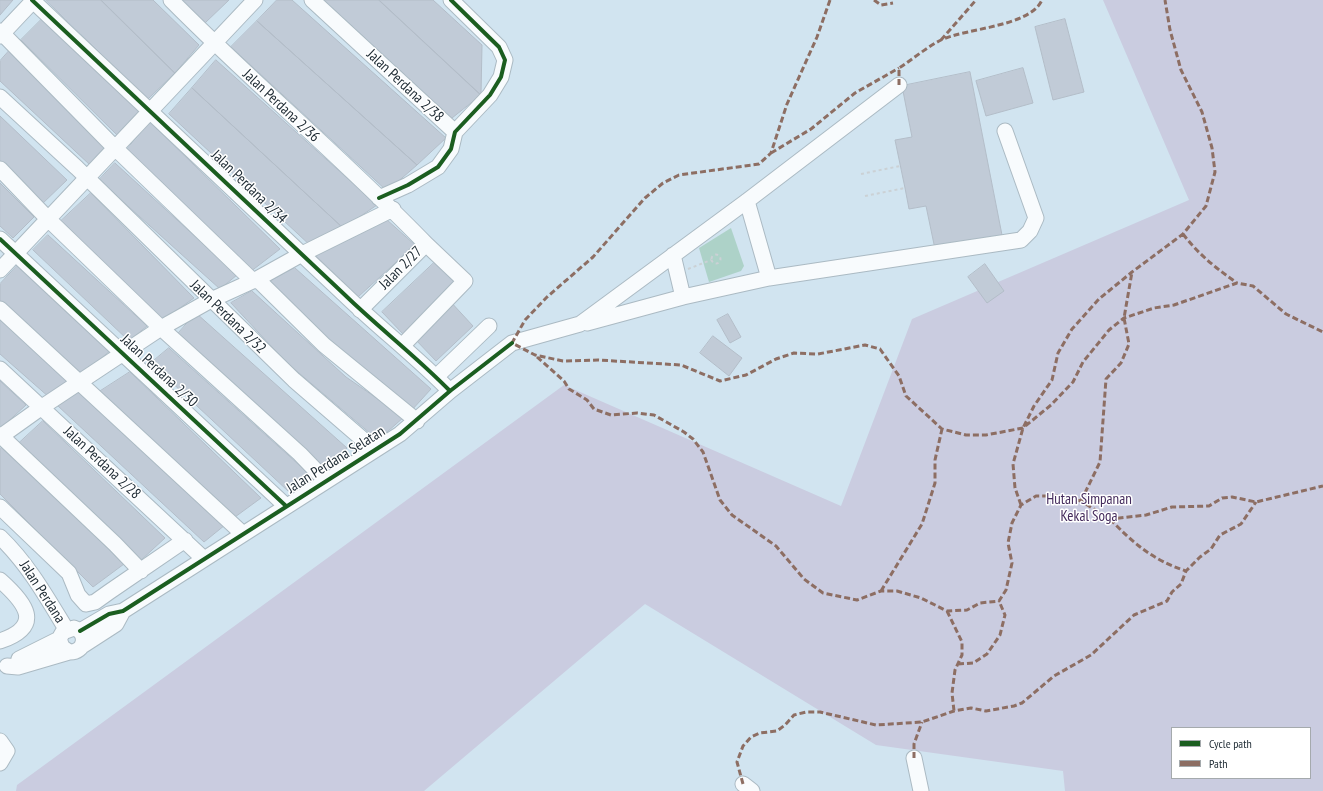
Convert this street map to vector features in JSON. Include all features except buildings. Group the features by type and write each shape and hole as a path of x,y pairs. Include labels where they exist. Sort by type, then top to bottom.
{"street":[{"path":"33,0 1,34 115,148 324,345 417,421"},
{"name":"Jalan Perdana 2/34","path":"33,0 151,110 360,310 402,346 450,391"},
{"name":"Jalan Perdana 2/36","path":"172,0 214,43 393,210"},
{"path":"0,270 7,246 48,220 82,173 115,148 255,0"},
{"name":"Jalan Perdana 2/38","path":"312,0 455,132 450,149 438,168 408,185 380,198"},
{"path":"451,0 499,47 505,60 501,77 490,95 455,132"},
{"path":"580,324 747,201 899,85"},
{"name":"Jalan Perdana 2/32","path":"0,97 82,173 294,380 375,450"},
{"path":"580,324 683,297 769,278 1021,240 1030,231 1036,218 1005,131"},
{"path":"0,169 48,220 161,328 257,417 300,454 326,481"},
{"path":"747,201 769,278"},
{"path":"141,572 115,544 0,436 161,328 211,300 255,280 302,254 393,210"},
{"name":"Jalan 2/27","path":"360,310 426,244 393,210"},
{"path":"402,346 465,282 426,244"},
{"name":"Jalan Perdana 2/30","path":"7,246 286,506"},
{"path":"673,255 683,297"},
{"path":"0,309 243,534"},
{"name":"Jalan Perdana Selatan","path":"71,640 116,624 123,611 203,558 375,450 417,421 450,391 512,343 580,324"},
{"path":"436,377 489,326"},
{"name":"Jalan Perdana 2/28","path":"0,369 203,558"},
{"path":"0,507 69,573 78,595 86,604 94,602 141,572 185,540"},
{"name":"Jalan Perdana","path":"0,537 17,554 36,578 71,640"},
{"path":"0,580 15,595 23,606 28,618 26,625 21,632 0,641"},
{"path":"4,668 18,667 71,640"},
{"path":"0,741 7,751 0,763"},
{"path":"914,758 921,791"}],"path":[{"path":"860,174 900,166"},
{"path":"865,196 905,188"},
{"path":"697,266 711,260 714,254 720,257 718,263 711,260"}],"green space":[{"name":"Hutan Simpanan Kekal Soga","path":"1103,0 1323,0 1323,791 1065,791 1063,771 876,745 645,604 424,791 16,791 17,785 564,385 841,506 912,319 1189,200"}],"shaded area":[{"path":"731,228 744,266 741,271 709,282 699,248"}],"marked path":[{"path":"830,0 817,37 787,104 771,153 759,164 679,175 663,183 645,198 593,257 547,297 525,320 512,343 535,355 563,361 598,360 681,365 720,381 746,375 776,359 794,353 818,354 865,345 880,349 899,376 906,396 942,429 966,435 986,435 1023,428 1051,405 1073,382 1083,362 1109,330 1124,318 1154,308 1174,305 1237,283 1253,286 1286,314 1323,332"},
{"path":"874,0 881,5 893,3"},
{"path":"941,40 976,0"},
{"path":"899,85 899,68 941,40 996,26 1025,16 1035,9 1042,0"},
{"path":"1021,505 1015,488 1013,464 1023,428 1034,406 1052,380 1058,353 1072,329 1099,299 1183,234 1206,206 1215,172 1212,148 1202,112 1181,70 1170,30 1165,0"},
{"path":"771,153 811,129 855,93 899,68"},
{"path":"1183,234 1208,261 1237,283"},
{"path":"1081,501 1100,462 1106,379 1121,363 1129,344 1124,318 1132,272"},
{"path":"537,357 564,381 569,389 587,400 594,409 611,415 637,413 654,415 684,432 693,439 703,452 720,500 732,515 776,546 804,579 823,593 857,600 881,591 897,591 921,598 947,611 967,610 980,603 999,601 1006,590 1012,563 1008,543 1012,523 1021,505 1036,496 1057,496 1081,501 1110,519 1146,515 1172,507 1209,506 1222,498 1232,497 1256,502 1323,486"},
{"path":"881,591 922,524 935,483 935,460 942,429"},
{"path":"743,784 737,762 743,746 751,737 760,733 777,731 794,715 806,712 820,712 876,725 922,722 954,711 971,708 986,711 1022,703 1054,676 1091,655 1134,615 1167,601 1172,592 1181,584 1186,571 1200,557 1211,549 1220,535 1241,524 1256,502"},
{"path":"1110,519 1136,544 1164,562 1186,571"},
{"path":"958,664 973,663 987,654 1000,635 1005,615 999,601"},
{"path":"947,611 962,642 962,655 955,670 952,693 954,711"},
{"path":"914,758 914,744 922,722"}],"cycle path":[{"path":"32,0 358,307 450,391"},
{"path":"379,198 408,185 438,167 451,149 455,132 490,95 501,77 505,60 499,47 451,0"},
{"path":"0,239 286,506"},
{"path":"80,631 109,614 123,611 400,434 450,391 512,343"}]}
